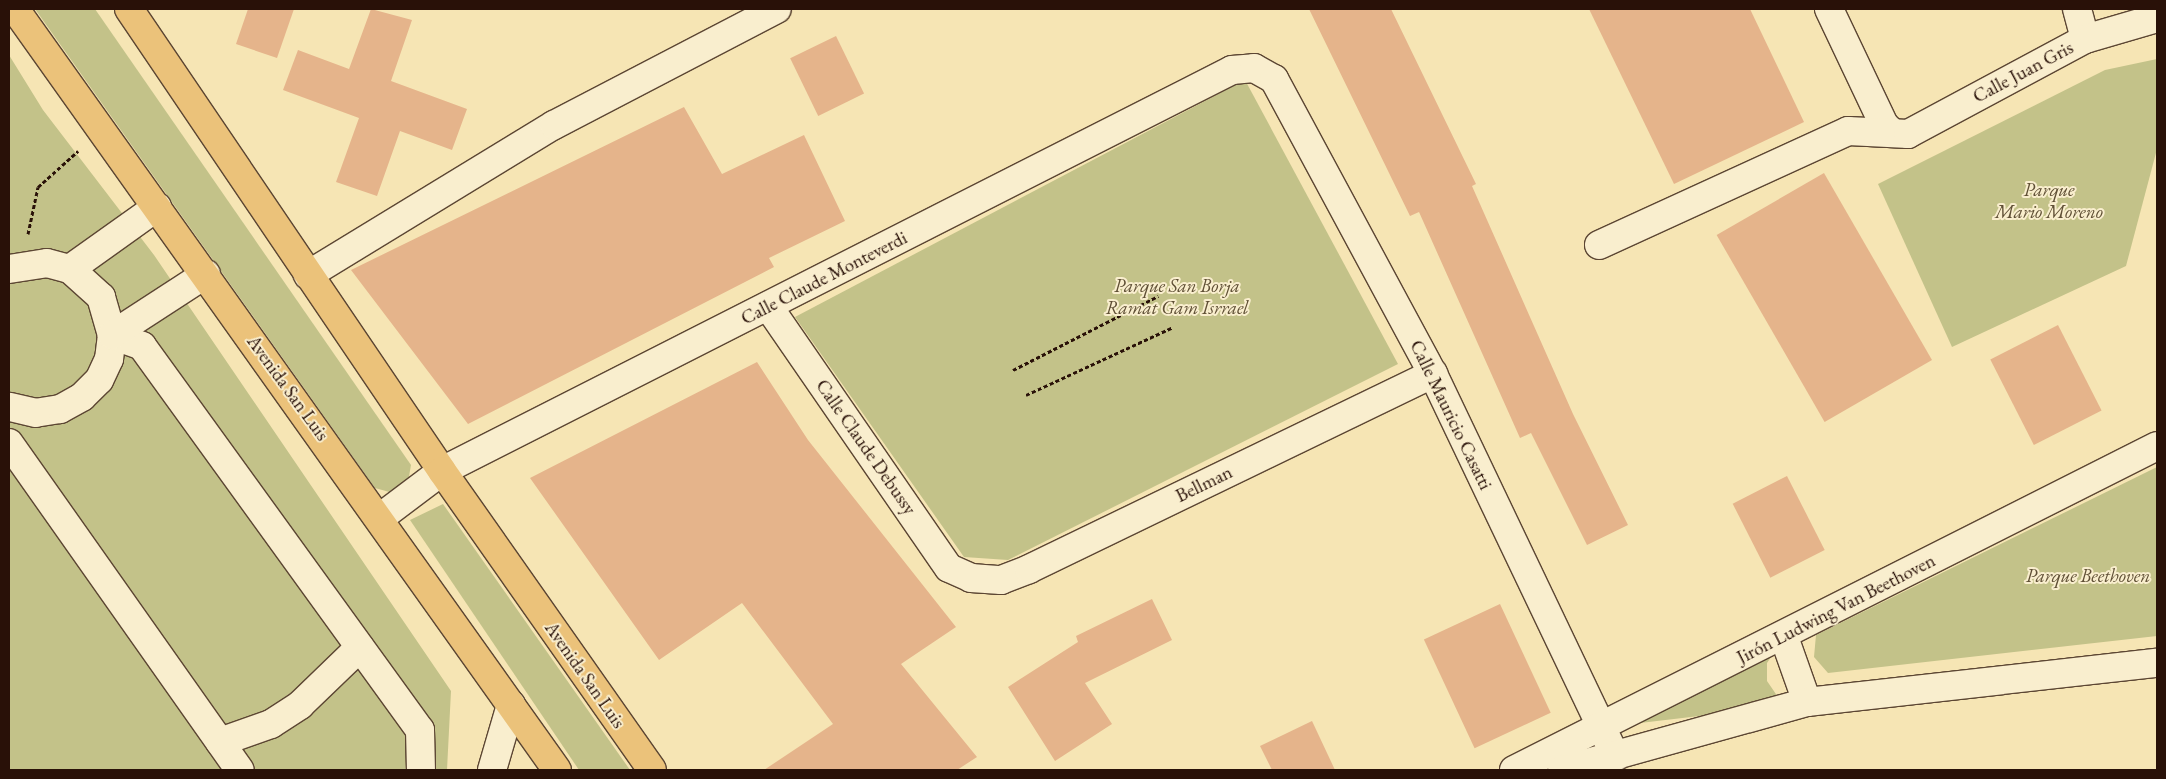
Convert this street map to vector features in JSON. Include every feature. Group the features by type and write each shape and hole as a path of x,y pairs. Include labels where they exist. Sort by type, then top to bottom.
{"main road":[{"name":"Avenida San Luis","path":"14,9 381,517 557,770"},
{"name":"Avenida San Luis","path":"129,9 308,276 442,471 652,770"}],"street":[{"path":"308,276 554,125 777,9"},
{"path":"1828,9 1884,125 1893,133"},
{"path":"2077,9 2085,39"},
{"name":"Calle Juan Gris","path":"1599,245 1848,131 1908,134 2085,39 2157,18"},
{"name":"Calle Claude Monteverdi","path":"381,517 442,471 1232,70 1264,70 1274,79"},
{"name":"Calle Mauricio Casatti","path":"1274,79 1433,374 1616,757"},
{"path":"70,269 157,207"},
{"path":"9,268 47,262 70,269 101,296 112,335 109,359 98,380 82,398 60,409 36,412 9,406"},
{"path":"112,335 206,274"},
{"name":"Calle Claude Debussy","path":"768,306 949,568 972,578"},
{"path":"112,335 142,346 420,730 421,770"},
{"name":"Bellman","path":"972,578 1001,580 1028,569 1433,374"},
{"path":"9,443 240,770"},
{"name":"Jirón Ludwing Van Beethoven","path":"1514,770 1600,725 1784,636 2157,446"},
{"path":"1784,636 1807,702"},
{"path":"220,742 270,724 300,705 360,646"},
{"path":"1562,770 1616,757 1807,702 2157,663"},
{"path":"492,770 512,705"}],"path":[{"path":"25,239 38,186 103,133"},
{"path":"1013,370 1158,296"},
{"path":"1026,395 1174,327"}],"green space":[{"path":"35,9 95,9 411,465 408,482 393,493 375,488"},
{"path":"9,55 43,110 154,255 451,691 447,770 9,770"},
{"name":"Parque Mario Moreno","path":"2157,59 2157,149 2126,266 1952,347 1878,184 2105,70"},
{"name":"Parque San Borja Ramat Gam Isrrael","path":"1245,80 1398,364 1008,560 964,557 795,317"},
{"name":"Parque Beethoven","path":"2157,467 2157,636 1828,673 1814,657 1816,635"},
{"path":"443,504 630,770 579,770 410,520"},
{"path":"1773,654 1767,663 1767,681 1784,706 1640,723"}],"building":[{"path":"248,9 294,9 277,58 236,44"},
{"path":"371,9 412,20 391,81 467,109 452,150 400,131 377,196 336,182 359,118 283,90 298,50 349,69"},
{"path":"1309,9 1391,9 1476,184 1472,186 1573,414 1628,525 1587,545 1531,433 1520,438 1419,212 1410,216"},
{"path":"1589,9 1750,9 1804,122 1674,184"},
{"path":"836,36 864,94 818,116 790,58"},
{"path":"684,107 722,174 804,135 845,221 769,258 774,267 468,424 351,270"},
{"path":"1824,173 1932,360 1825,422 1717,235"},
{"path":"2058,325 2102,411 2034,445 1990,360"},
{"path":"757,362 808,440 956,627 901,664 977,757 957,770 764,770 833,724 742,603 659,660 530,478"},
{"path":"1787,476 1825,550 1770,578 1733,504"},
{"path":"1152,599 1172,640 1085,683 1112,724 1055,761 1008,687 1078,642 1076,636"},
{"path":"1500,604 1551,713 1475,748 1424,639"},
{"path":"1312,721 1335,770 1272,770 1260,746"}]}
